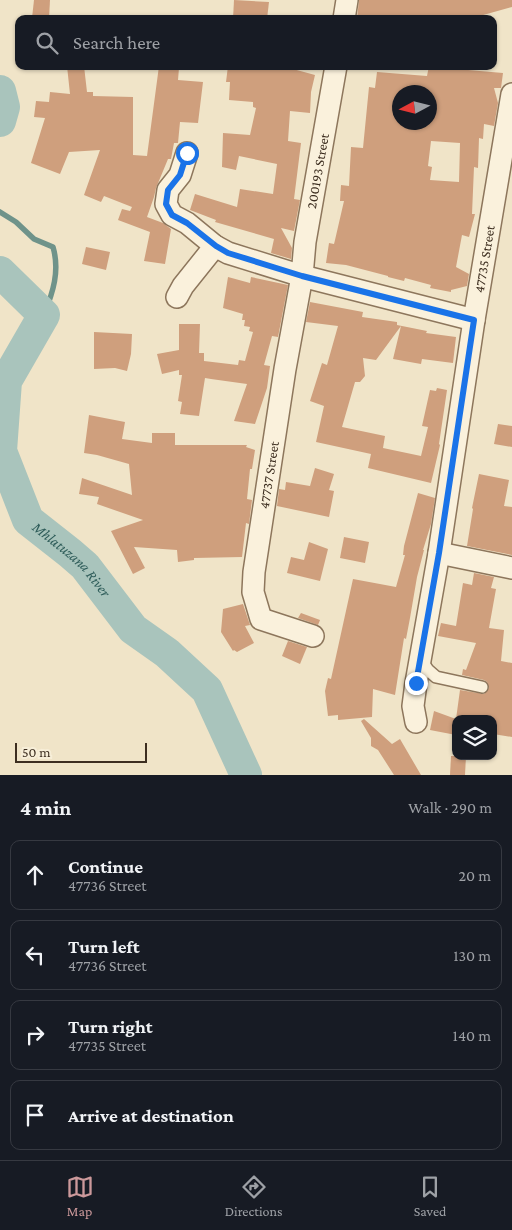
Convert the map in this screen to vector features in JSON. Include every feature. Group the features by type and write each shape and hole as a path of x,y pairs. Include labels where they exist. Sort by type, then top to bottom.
{"street":[{"path":"345,15 347,0"},
{"name":"200193 Street","path":"302,276 335,70"},
{"name":"47735 Street","path":"416,722 413,706 512,94"},
{"path":"187,153 180,175 168,190 166,204 172,215 187,223 216,246 250,261 302,276 474,320"},
{"path":"177,297 216,246"},
{"name":"47737 Street","path":"302,276 285,369 254,572 253,592 261,619 313,636"},
{"path":"439,553 512,568"}],"lane":[{"path":"421,659 428,670 436,677 482,687"}],"building":[{"path":"34,0 50,0 49,15 32,15"},
{"path":"234,0 269,2 267,15 233,15"},
{"path":"359,0 512,0 512,7 483,15 357,15"},
{"path":"67,70 84,70 87,92 93,92 93,96 133,97 133,155 147,156 158,70 179,70 178,80 203,82 198,123 180,122 178,143 174,143 171,159 168,159 156,188 147,217 163,223 171,229 165,264 144,261 150,232 118,220 122,209 130,211 132,207 104,196 101,202 84,195 100,150 69,152 60,174 31,163 45,118 34,117 36,101 49,102 50,92 70,94"},
{"path":"228,70 297,70 315,75 311,92 310,113 290,111 288,141 301,143 294,199 300,200 294,231 281,228 292,248 291,259 271,253 274,239 215,222 216,220 190,210 195,194 237,207 240,189 273,194 277,164 239,156 236,170 222,167 223,133 250,135 256,108 253,107 253,102 229,100 230,82 226,82"},
{"path":"428,70 468,70 503,73 501,88 494,88 498,103 494,126 484,124 483,139 479,138 478,168 474,167 472,214 475,214 469,237 462,235 456,267 469,274 467,286 451,290 451,292 430,288 431,285 405,278 404,281 346,265 326,263 329,243 334,244 344,201 340,201 341,185 349,186 351,147 363,148 369,87 375,88 377,72 427,76","holes":["431,141 460,143 459,182 430,180 432,167 428,166"]},
{"path":"86,247 110,252 106,270 82,264"},
{"path":"228,277 250,283 251,277 288,285 278,337 272,336 264,365 270,366 267,388 255,424 234,421 247,384 205,378 199,416 180,414 182,402 178,401 182,375 179,375 179,370 162,374 157,354 179,350 179,324 200,324 199,353 204,353 204,361 238,365 239,360 245,361 253,332 249,331 250,327 244,326 243,314 223,308"},
{"path":"310,302 363,312 362,317 397,322 397,325 427,331 426,333 456,337 453,363 422,359 421,364 393,359 401,326 376,360 363,358 365,376 360,382 355,382 342,427 385,436 383,448 421,456 428,427 422,426 430,390 436,391 437,388 447,390 440,445 431,483 368,468 371,454 316,442 324,406 310,401 322,363 327,365 338,326 306,322"},
{"path":"94,332 132,334 131,354 127,371 115,368 94,369"},
{"path":"89,415 125,422 122,439 152,443 152,433 175,433 175,445 247,445 246,447 255,450 252,469 250,469 247,499 252,500 249,524 246,523 242,557 194,558 194,560 178,562 177,550 134,547 145,568 133,574 111,531 143,520 97,504 99,497 79,494 82,478 132,495 129,464 84,453"},
{"path":"498,424 512,426 512,447 494,444"},
{"path":"315,468 334,474 329,490 334,491 329,517 277,506 279,489 285,490 286,482 310,486"},
{"path":"479,474 509,480 504,506 512,507 512,555 467,546"},
{"path":"418,493 435,498 431,524 417,577 406,639 404,638 395,695 373,689 372,717 338,720 338,715 328,716 325,691 328,678 331,679 353,579 396,587 405,555 403,555 404,546"},
{"path":"344,537 369,542 365,563 340,558"},
{"path":"309,542 328,549 320,581 287,573 291,557 304,560"},
{"path":"474,573 494,577 491,588 496,589 489,628 504,630 501,661 512,663 512,737 497,735 497,715 457,715 460,690 484,694 489,688 484,680 462,675 463,669 466,670 476,643 438,636 441,623 456,626 463,583 472,585"},
{"path":"243,604 250,625 245,626 254,643 237,652 233,651 221,632 223,609"},
{"path":"301,613 320,620 318,625 298,618"},
{"path":"288,641 307,647 300,664 282,656"},
{"path":"434,711 452,718 452,734 430,730"},
{"path":"364,719 392,744 400,739 421,775 394,775 378,750 371,746 371,738 361,721"},
{"path":"451,756 452,760 466,760 465,775 450,775"}],"waterway":[{"name":"Mhlatuzana River","path":"0,91 4,107 0,121"},
{"path":"0,212 16,222 34,239 53,247 56,273 44,315"},
{"name":"Mhlatuzana River","path":"0,272 44,315 6,381 1,451 28,520 85,566 133,629 167,653 207,690 246,775"}],"route":[{"path":"187,153 180,175 168,190 166,204 172,215 187,223 228,253 302,276 474,320 439,553 416,683"}]}
